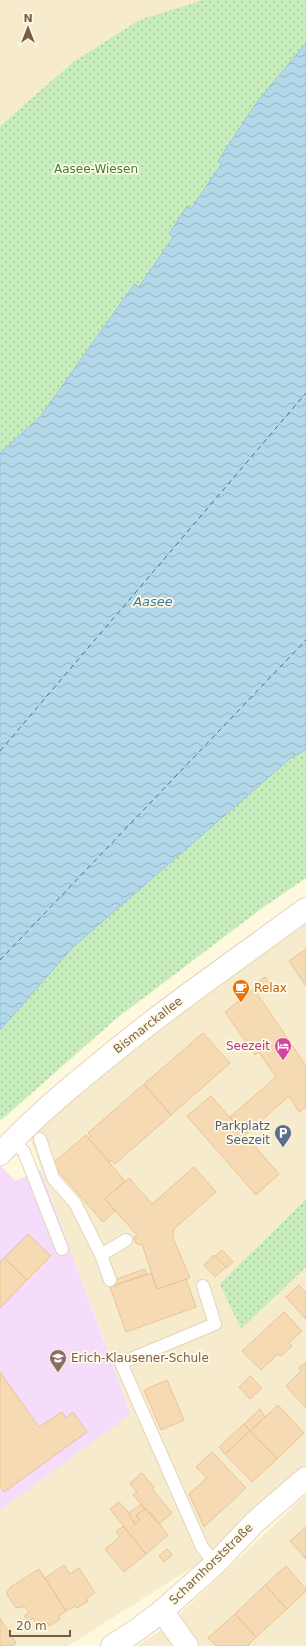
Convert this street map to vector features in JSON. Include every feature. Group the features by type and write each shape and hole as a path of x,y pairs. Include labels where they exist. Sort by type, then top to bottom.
{"street":[{"name":"Bismarckallee","path":"7,1147 67,1090 140,1030 306,909"},
{"name":"Scharnhorststraße","path":"112,1646 137,1630 162,1611 215,1564 255,1522 306,1478"},
{"path":"162,1611 187,1646"}],"lane":[{"path":"40,1139 53,1178 75,1203 101,1255 110,1280"},
{"path":"7,1147 24,1152 62,1249"},
{"path":"101,1255 126,1240"},
{"path":"203,1286 216,1324 121,1363 202,1547 215,1564"}],"shaded area":[{"path":"0,0 203,0 139,20 73,62 0,126"},
{"path":"306,919 306,1471 207,1558 68,1646 0,1646 0,1510 131,1413 28,1133 194,999"},
{"name":"Erich-Klausener-Schule","path":"0,1165 15,1181 41,1170 131,1414 0,1510"},
{"path":"306,1495 306,1646 137,1646 166,1627"}],"green space":[{"name":"Aasee-Wiesen","path":"203,0 306,0 306,43 257,102 218,161 222,163 191,209 187,207 169,234 173,236 139,287 133,284 41,416 0,453 0,126 73,62 139,20"},
{"path":"306,750 306,878 265,906 117,1018 0,1121 0,1030 73,947 292,757"},
{"path":"306,1199 306,1267 241,1329 220,1284"}],"water":[{"name":"Aasee","path":"306,43 306,750 292,757 73,947 0,1030 0,453 41,416 134,284 139,287 173,237 169,234 187,206 191,209 222,163 218,161 257,102"}],"building":[{"path":"306,949 306,986 289,961"},
{"path":"265,977 272,987 261,994 255,984"},
{"name":"Seezeit","path":"254,989 306,1066 306,1107 299,1112 289,1096 245,1135 230,1117 276,1077 259,1052 255,1055 225,1012"},
{"path":"203,1033 230,1063 171,1115 144,1084"},
{"path":"144,1084 171,1115 115,1164 111,1160 109,1162 88,1138 91,1136 88,1133"},
{"path":"211,1096 279,1174 256,1195 187,1116"},
{"path":"86,1135 125,1181 105,1199 115,1211 103,1222 52,1164"},
{"path":"194,1167 216,1192 174,1229 173,1238 190,1278 157,1289 142,1244 139,1245 135,1242 134,1237 137,1235 105,1199 129,1178 152,1204"},
{"path":"28,1234 51,1256 27,1280 4,1258"},
{"path":"222,1250 233,1262 227,1268 215,1256"},
{"path":"214,1255 226,1267 215,1277 204,1265"},
{"path":"4,1258 27,1280 0,1308 0,1262"},
{"path":"145,1269 147,1274 110,1287 108,1282"},
{"path":"151,1273 157,1289 186,1279 196,1307 126,1332 110,1287"},
{"path":"299,1285 306,1293 306,1319 286,1297"},
{"path":"284,1312 302,1331 289,1343 292,1346 281,1356 278,1354 261,1370 242,1351"},
{"path":"306,1362 306,1408 286,1386 301,1371 299,1368"},
{"path":"0,1372 39,1427 62,1412 66,1418 73,1412 87,1432 4,1492 0,1486"},
{"path":"250,1376 262,1388 250,1399 239,1387"},
{"path":"167,1380 184,1420 161,1430 144,1390"},
{"path":"278,1405 304,1433 277,1459 250,1431"},
{"path":"260,1409 265,1417 250,1431 244,1424"},
{"path":"244,1424 250,1431 225,1454 219,1447"},
{"path":"250,1431 277,1459 252,1482 225,1454"},
{"path":"212,1452 246,1488 204,1527 189,1494 207,1478 196,1467"},
{"path":"142,1473 154,1487 152,1489 172,1513 159,1524 133,1495 137,1492 130,1483"},
{"path":"119,1502 130,1514 129,1515 135,1525 140,1520 136,1515 145,1509 149,1513 150,1512 168,1535 146,1554 110,1509"},
{"path":"141,1504 145,1509 136,1515 140,1520 135,1525 129,1513"},
{"path":"123,1526 146,1554 124,1572 105,1549 120,1537 116,1532"},
{"path":"306,1527 306,1559 290,1541"},
{"path":"167,1549 172,1555 164,1562 159,1556"},
{"path":"64,1565 70,1574 79,1568 95,1593 86,1599 88,1601 77,1608 75,1606 66,1611 45,1578"},
{"path":"286,1566 306,1589 306,1591 287,1609 265,1585"},
{"path":"39,1569 66,1611 59,1616 60,1619 49,1626 48,1623 39,1629 33,1618 28,1621 24,1616 29,1613 24,1606 21,1608 15,1607 7,1594 8,1590 12,1586"},
{"path":"265,1585 287,1609 256,1637 235,1614"},
{"path":"235,1614 256,1637 248,1645 249,1646 216,1646 208,1638"},
{"path":"0,1618 16,1643 12,1646 0,1646"}],"ferry route":[{"path":"0,751 306,393"},
{"path":"0,960 306,640"}],"place":[{"name":"Relax","path":"241,1003"},
{"name":"Seezeit","path":"283,1061"},
{"name":"Parkplatz Seezeit","path":"283,1148"},
{"name":"Erich-Klausener-Schule","path":"58,1373"}]}
